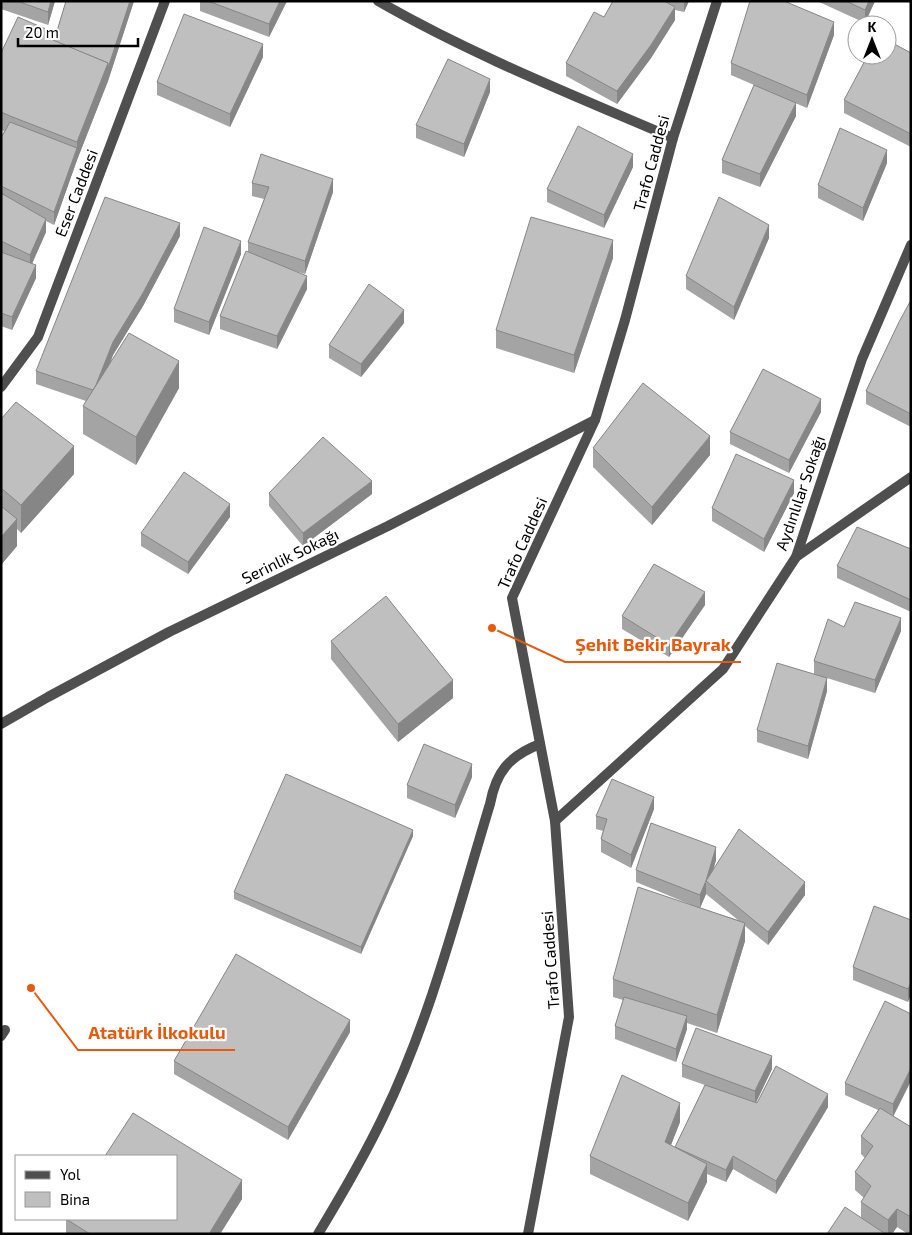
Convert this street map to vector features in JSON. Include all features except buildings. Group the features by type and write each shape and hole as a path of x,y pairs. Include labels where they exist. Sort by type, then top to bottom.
{"street":[{"name":"Eser Caddesi","path":"1,387 38,337 165,1"},
{"path":"378,1 446,37 528,76 673,138"},
{"name":"Trafo Caddesi","path":"528,1234 569,1017 555,821 512,598 595,420 626,320 673,138 717,1"},
{"name":"Aydınlılar Sokağı","path":"555,821 723,670 796,557 862,359 911,245"},
{"name":"Serinlik Sokağı","path":"1,724 168,632 388,526 595,420"},
{"path":"796,557 911,477"},
{"path":"318,1234 352,1176 383,1117 415,1042 441,967 494,786 503,769 513,758 526,749 540,744"}],"place":[{"name":"Şehit Bekir Bayrak","path":"492,628"},
{"name":"Atatürk İlkokulu","path":"31,988"}]}
